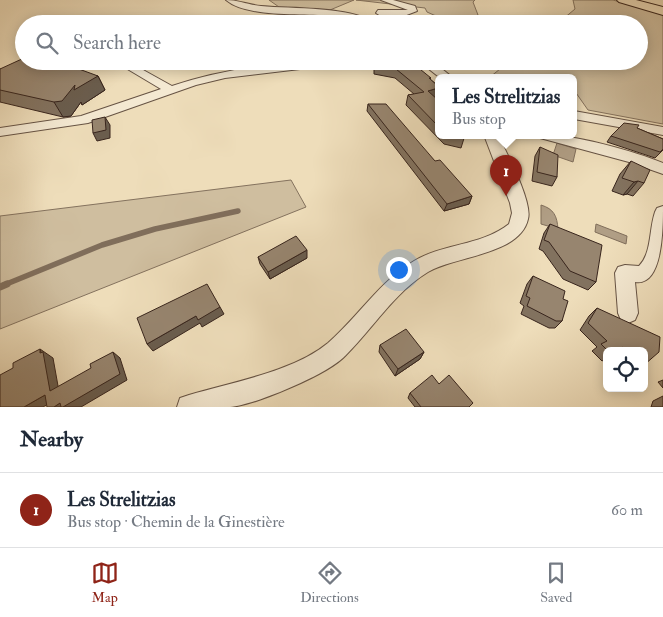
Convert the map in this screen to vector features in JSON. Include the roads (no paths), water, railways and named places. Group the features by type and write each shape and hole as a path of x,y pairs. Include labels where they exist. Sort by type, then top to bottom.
{"highway":[{"path":"623,0 663,11"},
{"path":"638,0 663,7"}],"street":[{"path":"230,0 237,4 257,8 336,15"},
{"path":"384,15 380,13 413,11 412,8 385,0"},
{"path":"404,0 413,0"},
{"path":"135,70 170,90"},
{"path":"0,132 83,120 193,82 225,75 267,70"},
{"path":"577,116 663,131"},
{"path":"189,407 290,375 321,360 336,350 400,282 419,266 507,236 516,228 521,211 493,139"},
{"path":"560,139 628,155 663,169"},
{"path":"628,313 625,273 643,275 651,269 656,259 659,226 663,212"}],"waterway":[{"path":"4,285 102,245 155,229 238,211"},
{"path":"0,287 7,284"}],"place":[{"name":"Les Strelitzias","path":"506,196"}]}
